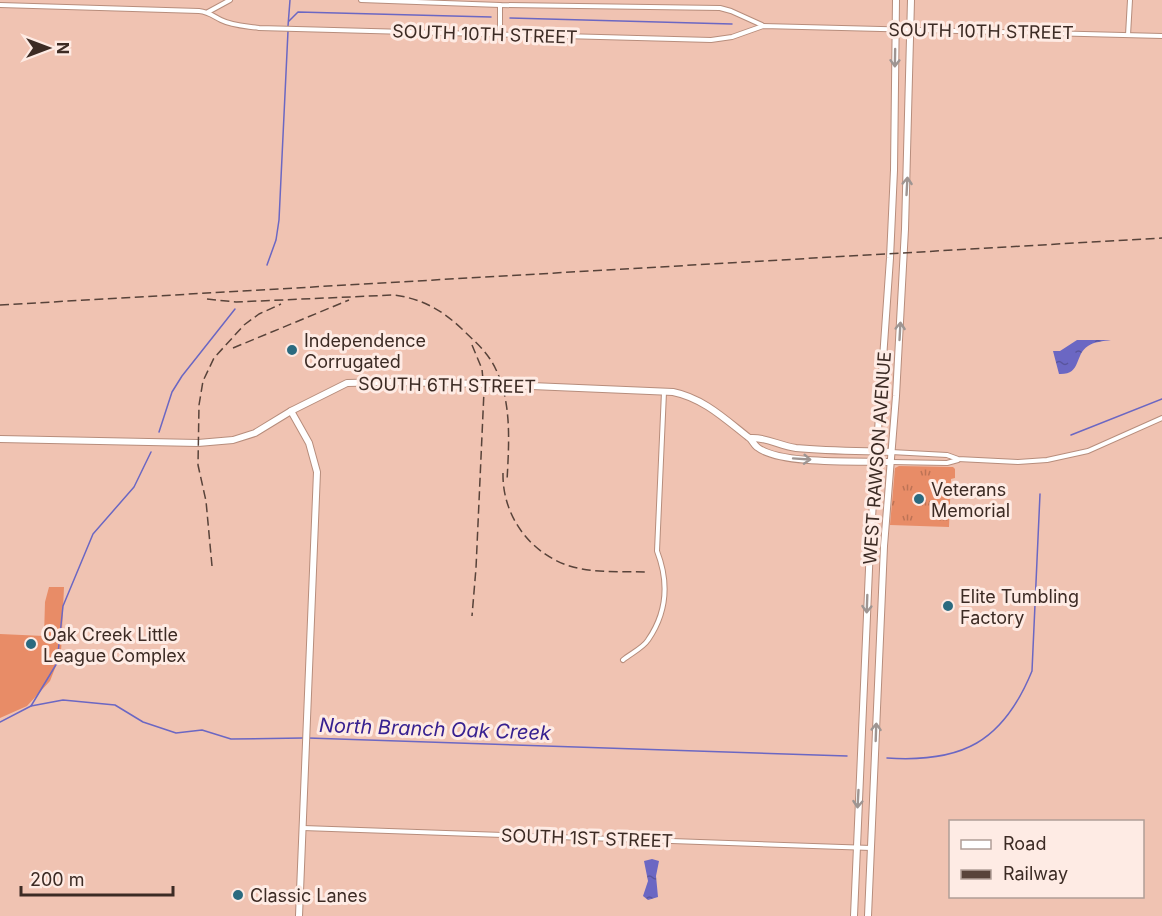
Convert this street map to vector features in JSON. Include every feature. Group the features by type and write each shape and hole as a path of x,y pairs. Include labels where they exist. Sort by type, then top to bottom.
{"main road":[{"name":"WEST RAWSON AVENUE","path":"854,916 876,452 892,229 896,0"},
{"name":"WEST RAWSON AVENUE","path":"868,916 878,674 905,218 911,0"},
{"name":"SOUTH 6TH STREET","path":"0,439 198,443 233,440 255,433 291,411 347,383 436,383 664,391 698,400 750,438 756,447 785,457 890,462"},
{"path":"291,411 309,443 317,472 299,916"},
{"name":"SOUTH 6TH STREET","path":"750,438 760,438 778,445 796,448 891,452"},
{"path":"864,673 878,674"}],"street":[{"path":"208,12 230,0"},
{"name":"SOUTH 10TH STREET","path":"361,0 500,5 720,8 731,10 763,26"},
{"path":"1128,35 1130,0"},
{"name":"SOUTH 10TH STREET","path":"0,5 208,12 221,20 239,26 284,29 711,40 732,37 763,26 1162,36"},
{"path":"500,5 500,34"},
{"path":"622,660 648,641 662,611 666,589 664,570 657,551 664,391"},
{"name":"SOUTH 6TH STREET","path":"891,452 947,455 958,459 1027,462 1066,457 1104,445 1162,418"},
{"name":"SOUTH 6TH STREET","path":"890,462 947,463 958,459"},
{"name":"SOUTH 1ST STREET","path":"302,828 871,848"}],"green space":[{"path":"899,466 953,467 955,469 955,478 951,479 949,527 890,525 895,468"},
{"name":"Oak Creek Little League Complex","path":"49,587 64,587 61,653 50,681 27,706 0,718 0,634 44,636 45,602"}],"water":[{"path":"1077,340 1111,340 1088,346 1081,354 1075,368 1059,374 1053,351 1060,351"},
{"path":"652,859 659,861 656,876 658,897 648,900 643,896 648,881 644,861"}],"waterway":[{"name":"North Branch Oak Creek","path":"288,26 290,0"},
{"name":"North Branch Oak Creek","path":"289,21 298,12 491,17"},
{"name":"North Branch Oak Creek","path":"510,18 732,24"},
{"name":"North Branch Oak Creek","path":"267,265 276,240 279,220 288,31"},
{"name":"North Branch Oak Creek","path":"159,432 172,392 235,309"},
{"name":"North Branch Oak Creek","path":"1071,435 1162,399"},
{"name":"North Branch Oak Creek","path":"31,706 57,663 63,606 93,534 134,487 151,452"},
{"name":"North Branch Oak Creek","path":"887,758 914,759 937,756 977,743 993,731 1008,715 1021,695 1032,671 1040,494"},
{"name":"North Branch Oak Creek","path":"0,722 31,706 63,700 115,705 143,722 176,733 202,730 231,739 303,738"},
{"name":"North Branch Oak Creek","path":"308,738 847,756"}],"railway":[{"path":"0,305 1162,238"},
{"path":"207,299 236,302 393,295 422,302 439,311 481,347 490,359 503,387 508,418 507,481"},
{"path":"233,348 349,300"},
{"path":"212,566 206,501 198,465 199,405 203,381 214,358 244,325 259,314 281,304"},
{"path":"472,345 482,369 484,391 472,616"},
{"path":"503,473 508,507 515,522 525,536 550,557 565,565 582,569 647,572"}],"place":[{"name":"Independence Corrugated","path":"292,350"},
{"name":"Veterans Memorial","path":"919,499"},
{"name":"Elite Tumbling Factory","path":"948,606"},
{"name":"Oak Creek Little League Complex","path":"31,644"},
{"name":"Classic Lanes","path":"238,895"}]}
